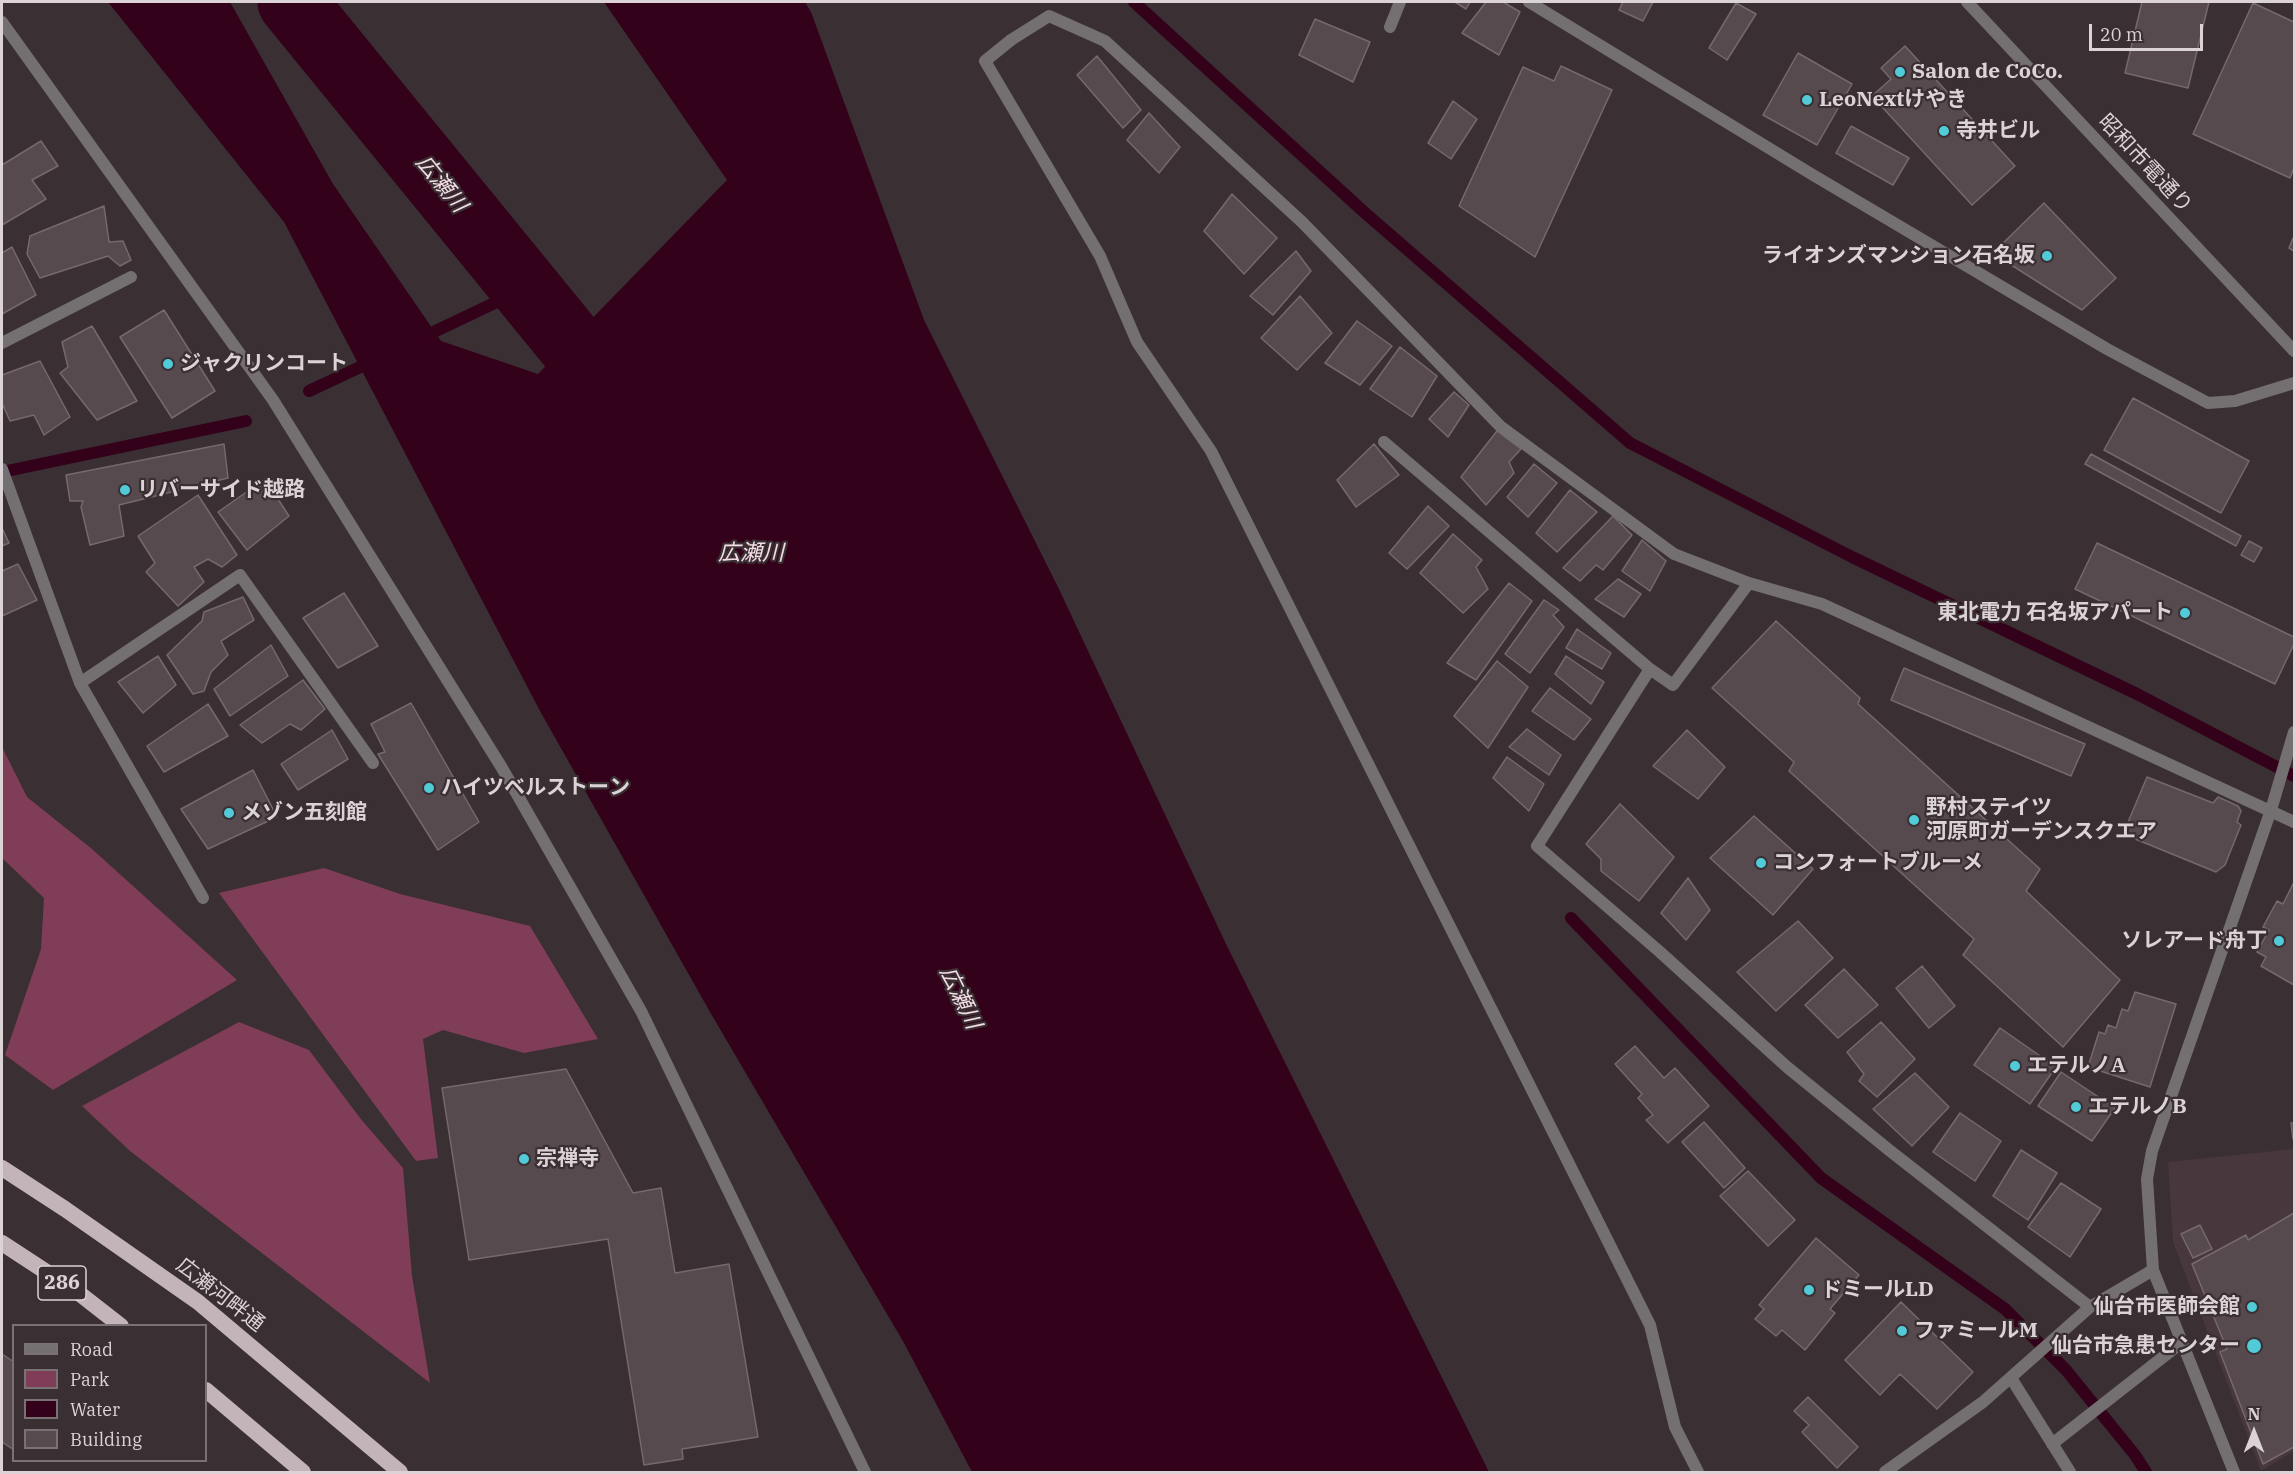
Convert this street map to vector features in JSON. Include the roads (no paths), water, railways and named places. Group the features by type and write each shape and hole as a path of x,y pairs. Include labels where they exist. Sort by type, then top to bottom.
{"highway":[{"name":"広瀬河畔通","path":"2,1168 198,1302 400,1473"},
{"name":"286","path":"2,1243 80,1294 118,1324"},
{"path":"207,1391 303,1473"}],"street":[{"path":"1390,27 1400,2"},
{"path":"1529,2 1813,175 2107,349 2208,403 2235,401 2295,383"},
{"name":"昭和市電通り","path":"1967,2 2295,351"},
{"path":"1698,1473 1675,1427 1650,1325 1216,462 1137,342 1100,256 985,61 1011,40 1049,16 1105,41 1302,222 1500,426 1674,554 1749,583 1822,604 2295,822"},
{"path":"2,22 273,400 502,768 641,1011 865,1473"},
{"path":"2,343 131,277"},
{"path":"1384,442 1650,669 1673,685 1749,583"},
{"path":"3,472 80,683 203,898"},
{"path":"80,683 240,575 373,763"},
{"path":"1650,669 1537,846 1660,952 1787,1067 1888,1150 2090,1307"},
{"path":"2234,1473 2153,1270 2147,1179 2152,1152 2271,810 2294,733"},
{"path":"1885,1473 1983,1402 2090,1307 2153,1270"},
{"path":"2052,1444 2181,1342"},
{"path":"2011,1378 2070,1473"}],"water":[{"name":"広瀬川","path":"108,2 230,2 333,184 441,341 538,374 727,180 604,2 805,2 811,12 924,320 1057,585 1226,944 1489,1472 972,1472 904,1343 710,1012 540,711 284,222"}],"waterway":[{"name":"広瀬川","path":"292,2 630,416"},
{"path":"1134,2 1364,212 1630,443 1852,557 2137,694 2294,776"},
{"path":"421,338 526,288"},
{"path":"309,391 373,361"},
{"path":"2,472 246,421"},
{"path":"1571,918 1821,1178 2005,1309 2066,1370 2135,1455 2146,1472"}],"place":[{"name":"Salon de CoCo.","path":"1900,72"},
{"name":"LeoNextけやき","path":"1807,100"},
{"name":"寺井ビル","path":"1944,131"},
{"name":"ライオンズマンション石名坂","path":"2047,256"},
{"name":"ジャクリンコート","path":"168,364"},
{"name":"リバーサイド越路","path":"125,490"},
{"name":"東北電力 石名坂アパート","path":"2185,613"},
{"name":"ハイツベルストーン","path":"429,788"},
{"name":"メゾン五刻館","path":"229,813"},
{"name":"野村ステイツ 河原町ガーデンスクエア","path":"1914,820"},
{"name":"コンフォートブルーメ","path":"1761,863"},
{"name":"ソレアード舟丁","path":"2279,941"},
{"name":"エテルノA","path":"2015,1066"},
{"name":"エテルノB","path":"2076,1107"},
{"name":"宗禅寺","path":"524,1159"},
{"name":"ドミールLD","path":"1809,1290"},
{"name":"仙台市医師会館","path":"2252,1307"},
{"name":"ファミールM","path":"1902,1331"},
{"name":"仙台市急患センター","path":"2254,1346"}]}
